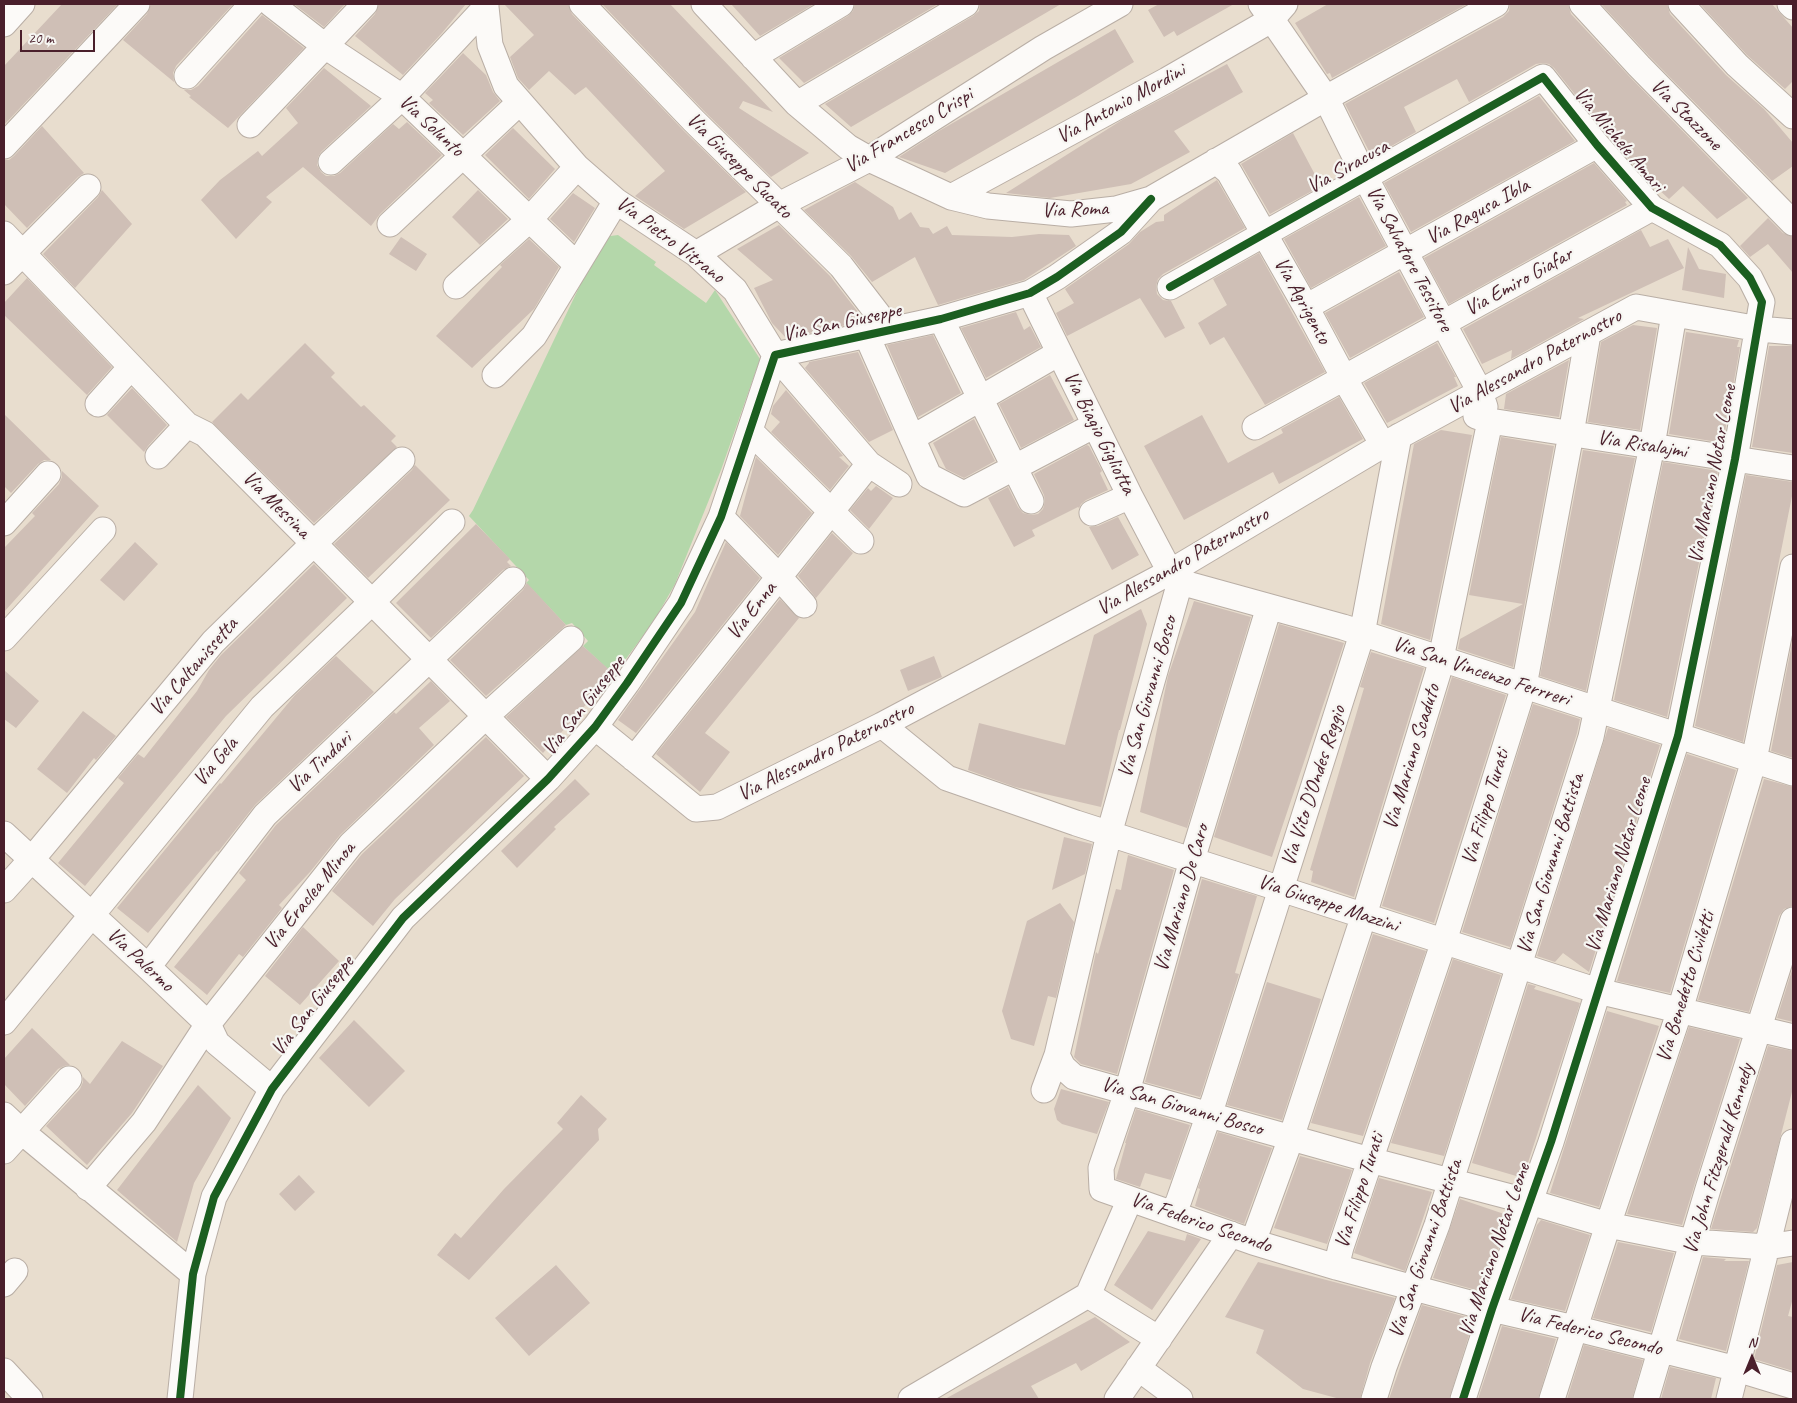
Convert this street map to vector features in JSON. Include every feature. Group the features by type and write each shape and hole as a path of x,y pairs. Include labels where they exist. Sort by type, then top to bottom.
{"street":[{"path":"4,24 22,4"},
{"path":"4,146 137,4"},
{"path":"187,76 252,4"},
{"name":"Via Solunto","path":"271,4 325,46 402,97 578,265"},
{"path":"250,126 366,4"},
{"name":"Via Giuseppe Sucato","path":"582,4 694,121 841,266 881,318 894,329"},
{"name":"Via Roma","path":"704,4 797,104 848,147 951,197 988,206 1071,214 1116,209 1151,200 1326,98 1496,4"},
{"path":"754,57 841,4"},
{"path":"797,104 966,4"},
{"name":"Via Francesco Crispi","path":"696,254 779,205 869,158 1043,48 1120,4"},
{"name":"Via Stazzone","path":"1582,4 1639,66 1793,223"},
{"path":"1681,4 1737,65 1793,116"},
{"path":"1790,4 1793,7"},
{"path":"331,162 402,97 486,5"},
{"name":"Via Pietro Vitrano","path":"486,5 490,45 506,86 578,167 616,201 696,254 735,290 775,355 869,464 899,484"},
{"name":"Via Salvatore Tessitore","path":"1272,9 1326,98 1365,177 1480,392 1490,421"},
{"name":"Via Antonio Mordini","path":"951,197 1167,80 1272,9"},
{"name":"Via Michele Amari","path":"1543,77 1597,145 1652,208 1720,244 1750,278 1762,302 1759,328"},
{"name":"Via Siracusa","path":"1170,287 1543,77"},
{"path":"390,224 520,102"},
{"name":"Via Ragusa Ibla","path":"1306,307 1597,145"},
{"name":"Via Agrigento","path":"1216,162 1229,172 1344,378 1391,441"},
{"path":"456,286 529,220 578,167"},
{"path":"4,272 88,187"},
{"name":"Via San Giuseppe","path":"180,1399 193,1274 214,1197 272,1089 403,918 548,779 594,727 627,683 681,603 721,517 775,355 941,319 1030,293 1057,277 1121,232 1151,200"},
{"path":"495,375 534,336 616,201"},
{"name":"Via Emiro Giafar","path":"1255,427 1652,208"},
{"name":"Via Messina","path":"4,234 187,425 205,434 548,779"},
{"name":"Via Biagio Gigliotta","path":"1030,293 1130,496 1175,577"},
{"name":"Via Alessandro Paternostro","path":"594,727 696,810 717,807 1175,577 1391,441 1636,307 1793,332"},
{"name":"Via San Giovanni Battista","path":"1374,1399 1384,1367 1437,1226 1588,747 1652,446 1674,314"},
{"path":"941,319 1031,501"},
{"name":"Via Mariano Notar Leone","path":"1463,1399 1492,1309 1551,1142 1678,736 1735,459 1759,328"},
{"name":"Via Filippo Turati","path":"1336,1267 1444,941 1524,686 1588,334"},
{"path":"867,336 929,476 964,494 1095,425"},
{"path":"912,438 1059,353"},
{"path":"98,404 131,366"},
{"name":"Via Risalajmi","path":"1452,408 1490,421 1793,468"},
{"name":"Via Mariano Scaduto","path":"1242,1238 1291,1138 1364,915 1438,673 1490,421"},
{"path":"158,456 187,425"},
{"path":"750,432 861,541"},
{"name":"Via Vito D'Ondes Reggio","path":"1173,1214 1208,1115 1282,889 1362,634 1391,441"},
{"name":"Via Caltanissetta","path":"4,890 32,860 213,642 402,460"},
{"name":"Via Enna","path":"634,759 869,464"},
{"path":"4,523 48,474"},
{"path":"1092,513 1130,496"},
{"path":"721,517 804,605"},
{"name":"Via Gela","path":"4,1022 262,707 372,602 452,522"},
{"path":"4,638 103,530"},
{"name":"Via Benedetto Civiletti","path":"1552,1399 1680,1010 1754,760 1793,567"},
{"name":"Via San Vincenzo Ferrreri","path":"1175,577 1441,659 1793,773"},
{"name":"Via San Giovanni Bosco","path":"1175,577 1109,834 1057,1055 1063,1067 1074,1077 1608,1225 1693,1242 1767,1246 1793,1243"},
{"name":"Via Tindari","path":"148,967 265,815 513,580"},
{"name":"Via Mariano De Caro","path":"1102,1189 1101,1168 1127,1092 1192,860 1269,607"},
{"name":"Via Eraclea Minoa","path":"88,1188 144,1122 208,1024 352,844 486,716 571,639"},
{"name":"Via Giuseppe Mazzini","path":"882,725 948,778 1109,834 1598,991 1793,1037"},
{"name":"Via Palermo","path":"4,834 208,1024 217,1043 272,1089"},
{"name":"Via John Fitzgerald Kennedy","path":"1646,1399 1793,920"},
{"path":"1044,1090 1057,1055"},
{"path":"4,1151 12,1123 69,1079"},
{"path":"12,1123 193,1274"},
{"path":"1729,1399 1793,1142"},
{"name":"Via Federico Secondo","path":"1102,1189 1242,1238 1336,1267 1492,1309 1737,1368 1793,1386"},
{"path":"911,1399 1088,1295 1130,1199"},
{"path":"1117,1399 1159,1339 1242,1238"},
{"path":"1088,1295 1159,1339"},
{"path":"1138,1368 1180,1399"},
{"path":"4,1371 28,1398"}],"green space":[{"path":"618,235 656,262 654,265 706,303 715,290 760,359 721,470 675,584 654,621 614,675 583,646 588,641 572,623 566,625 526,583 529,580 469,516 603,237"}],"building":[{"path":"62,4 118,4 4,125 4,66"},
{"path":"151,4 233,4 176,66 173,73 174,82 123,40 147,14"},
{"path":"294,4 345,4 324,27"},
{"path":"379,4 466,4 403,75 355,36 375,14"},
{"path":"504,4 568,4 572,14 684,131 746,192 684,229 635,196 665,171 586,87 575,95 549,71 529,90 518,78 510,57 534,35"},
{"path":"602,4 670,4 773,112 743,101 739,108 809,153 771,177 704,111"},
{"path":"731,4 814,4 760,36"},
{"path":"855,4 938,4 804,83 779,58 848,16 853,11"},
{"path":"980,4 1061,4 851,127 825,104 973,16 979,11"},
{"path":"1159,4 1234,4 1177,36 1174,31 1164,37 1148,10"},
{"path":"1328,4 1467,4 1332,78 1330,73 1327,74 1295,23"},
{"path":"1510,4 1568,4 1571,14 1748,198 1717,219 1683,186 1669,199 1655,186 1653,187 1608,136 1554,68 1549,64 1543,63 1536,64 1469,102 1457,79 1404,107 1416,132 1372,157 1345,104 1503,17 1509,11"},
{"path":"1601,4 1667,4 1670,14 1726,75 1764,109 1793,143 1793,166 1772,181 1649,56"},
{"path":"1700,4 1772,4 1793,28 1793,81 1785,89 1747,55"},
{"path":"262,15 304,48 228,128 189,97 191,96 184,90 191,90 198,86"},
{"path":"1115,29 1134,62 1078,96 945,173 899,157 939,131"},
{"path":"463,53 486,75 493,92 500,101 463,135 429,103 433,100 425,93"},
{"path":"1227,64 1243,92 1174,131 1190,152 1131,184 1050,198 1006,193 1122,120"},
{"path":"324,68 371,106 321,152 317,165 326,176 334,176 340,173 393,124 399,129 407,122 442,155 380,214 371,226 303,167 266,197 272,202 236,239 201,200 220,180 258,151 262,156 298,123 286,108"},
{"path":"1539,96 1575,141 1411,232 1384,183"},
{"path":"42,126 84,173 27,228 4,204 4,160 9,160 14,156"},
{"path":"513,128 555,169 529,199 485,155"},
{"path":"1293,133 1321,186 1270,214 1241,164"},
{"path":"1594,163 1627,201 1625,202 1627,205 1449,304 1424,258"},
{"path":"1217,180 1245,228 1163,274 1158,279 1156,286 1157,294 1163,300 1171,301 1185,328 1165,338 1140,298 1067,336 1056,313 1074,303 1065,289 1129,244 1140,232 1156,222 1164,221 1164,215"},
{"path":"855,182 893,207 899,220 911,212 920,227 929,228 933,234 947,226 952,235 1012,237 1039,234 1069,235 1076,246 1024,280 938,305 915,257 872,282 851,256 804,210"},
{"path":"102,190 132,224 75,288 43,254 98,197"},
{"path":"478,190 508,219 480,245 452,217"},
{"path":"573,193 595,208 574,242 550,219"},
{"path":"1359,197 1386,246 1311,288 1284,239"},
{"path":"1768,218 1783,233 1793,237 1793,273 1768,244 1750,257 1740,246"},
{"path":"779,225 830,276 865,321 786,338 772,323 754,288 773,280 737,249"},
{"path":"1641,230 1650,247 1668,239 1684,268 1578,318 1584,319 1511,359 1512,350 1482,364 1463,329"},
{"path":"401,237 427,254 416,271 389,254"},
{"path":"529,239 559,267 534,309 472,368 436,336 502,267 500,265"},
{"path":"1688,247 1699,269 1726,274 1724,298 1682,290"},
{"path":"1259,253 1325,372 1265,405 1224,337 1210,345 1198,323 1227,305 1213,279"},
{"path":"1399,272 1424,317 1350,358 1325,313"},
{"path":"27,278 112,367 87,395 4,315 4,303"},
{"path":"1016,312 1024,330 1030,326 1041,347 986,378 961,328"},
{"path":"1633,325 1657,328 1640,430 1588,422 1601,342"},
{"path":"1686,332 1739,340 1737,347 1740,347 1723,443 1669,434"},
{"path":"933,335 961,393 918,417 887,345"},
{"path":"305,343 335,373 331,377 361,407 364,405 396,436 391,441 397,447 314,523 212,422 241,393 248,400"},
{"path":"1437,343 1456,377 1454,377 1458,386 1387,423 1364,383"},
{"path":"1769,346 1793,346 1793,453 1752,447"},
{"path":"858,352 893,430 869,442 805,368 809,362"},
{"path":"1569,360 1559,417 1504,409 1506,394"},
{"path":"1050,375 1074,420 1021,448 999,404"},
{"path":"132,388 167,425 144,452 107,415"},
{"path":"786,390 843,456 839,457 849,466 830,490 771,432 780,422 771,414 773,406"},
{"path":"1339,397 1363,439 1279,484 1273,472 1184,520 1144,446 1202,415 1228,463 1283,433 1281,429"},
{"path":"4,414 51,460 44,460 38,464 11,493 4,486"},
{"path":"974,419 995,461 964,478 946,469 933,443"},
{"path":"1441,430 1472,435 1430,640 1381,624 1414,444"},
{"path":"1501,437 1554,446 1513,667 1458,649 1460,639 1523,604 1469,595"},
{"path":"1087,445 1102,471 1100,473 1108,490 1086,500 1079,508 1032,530 1035,536 1014,547 988,498 1008,487 1023,513 1038,514 1043,509 1045,501 1034,474"},
{"path":"1583,450 1635,458 1586,691 1540,676"},
{"path":"756,457 812,513 778,555 740,516"},
{"path":"1663,462 1718,471 1667,717 1614,700"},
{"path":"415,465 450,500 368,578 334,544"},
{"path":"62,471 99,506 4,612 4,548 35,516 32,513 59,484"},
{"path":"1746,475 1793,482 1793,491 1743,742 1695,726"},
{"path":"876,486 893,498 869,529 850,510 868,488 871,491"},
{"path":"1118,517 1139,555 1112,570 1089,527 1098,526"},
{"path":"476,524 510,559 507,562 511,566 503,570 431,638 396,603"},
{"path":"832,533 853,553 816,598 798,576"},
{"path":"135,542 158,564 124,601 100,580"},
{"path":"726,542 760,578 636,733 618,720 695,612"},
{"path":"314,564 347,598 226,716 85,886 58,863 124,783 118,778 138,754 144,758 197,691 209,670 221,655"},
{"path":"527,583 566,625 486,696 450,660 523,590"},
{"path":"780,599 799,618 705,733 730,752 700,792 656,754"},
{"path":"1194,601 1251,617 1187,828 1140,812 1168,676"},
{"path":"1141,609 1147,624 1101,807 1015,787 968,770 979,723 1065,745 1094,635"},
{"path":"1279,624 1344,643 1272,857 1214,837"},
{"path":"1793,638 1793,758 1771,751"},
{"path":"583,646 615,675 594,703 590,700 543,753 506,717"},
{"path":"1371,652 1424,668 1354,897 1311,882 1313,871 1310,870 1364,688 1360,687"},
{"path":"336,656 374,692 255,805 218,852 148,933 117,908 295,695"},
{"path":"934,656 942,677 908,691 900,670"},
{"path":"4,670 39,701 16,728 4,719"},
{"path":"1452,677 1506,695 1434,923 1382,906"},
{"path":"431,681 450,701 419,728 434,745 340,835 310,872 279,905 282,908 243,957 239,954 207,995 174,967 246,880 239,873 276,825 394,712 396,714"},
{"path":"1533,704 1580,719 1510,947 1462,932"},
{"path":"83,711 116,736 96,760 94,758 67,793 37,769"},
{"path":"1608,728 1660,745 1589,972 1563,953 1555,962 1537,956"},
{"path":"486,737 524,776 395,899 373,926 332,891 362,854"},
{"path":"1687,754 1736,770 1670,993 1617,981"},
{"path":"575,779 590,794 554,827 556,829 517,868 501,851"},
{"path":"1764,779 1793,787 1793,906 1784,909 1779,916 1749,1012 1698,1000"},
{"path":"1064,837 1092,844 1085,874 1052,890"},
{"path":"1128,855 1174,870 1117,1074 1081,1064 1074,1057 1096,952 1098,954 1116,889 1121,890"},
{"path":"1202,879 1257,896 1235,973 1239,974 1200,1097 1145,1082"},
{"path":"1060,903 1074,922 1056,998 1048,996 1034,1046 1011,1039 1002,1011 1027,921"},
{"path":"303,927 339,961 300,1005 265,976"},
{"path":"1373,934 1426,951 1363,1136 1311,1123"},
{"path":"1453,959 1501,975 1444,1156 1391,1143"},
{"path":"1793,967 1793,1022 1777,1018"},
{"path":"1267,982 1321,999 1282,1120 1227,1105"},
{"path":"1528,984 1536,986 1534,989 1580,1003 1523,1178 1472,1163"},
{"path":"1607,1011 1659,1026 1599,1207 1550,1193"},
{"path":"354,1020 405,1071 369,1107 319,1058"},
{"path":"1689,1027 1740,1039 1682,1225 1627,1214"},
{"path":"32,1028 70,1065 58,1069 25,1106 4,1084 4,1059"},
{"path":"122,1041 163,1066 132,1113 87,1165 46,1126 80,1089 83,1077 90,1084"},
{"path":"1768,1046 1793,1051 1793,1088 1757,1228 1753,1232 1711,1229"},
{"path":"198,1085 231,1118 194,1183 177,1242 117,1190"},
{"path":"1061,1089 1109,1102 1097,1134 1062,1124 1057,1120 1054,1109"},
{"path":"581,1095 607,1119 598,1129 599,1140 469,1280 437,1255 455,1233 461,1238 504,1189 563,1129 557,1123"},
{"path":"1136,1109 1190,1125 1171,1180 1145,1173 1140,1187 1116,1179"},
{"path":"1218,1132 1272,1148 1244,1224 1195,1206 1200,1189 1198,1188"},
{"path":"1300,1156 1352,1170 1327,1244 1274,1228"},
{"path":"299,1175 315,1192 295,1211 279,1194"},
{"path":"1379,1178 1432,1192 1405,1271 1354,1253"},
{"path":"1460,1199 1510,1216 1483,1292 1433,1278"},
{"path":"1541,1220 1590,1235 1565,1311 1511,1299 1537,1225"},
{"path":"1148,1231 1185,1241 1187,1234 1201,1239 1152,1310 1114,1285"},
{"path":"1618,1242 1674,1253 1651,1332 1593,1318"},
{"path":"1703,1257 1726,1259 1724,1261 1749,1261 1726,1351 1679,1339"},
{"path":"1258,1262 1395,1298 1370,1363 1360,1399 1340,1399 1303,1389 1256,1353 1264,1330 1225,1317"},
{"path":"1793,1262 1793,1298 1788,1316 1793,1317 1793,1371 1754,1359 1777,1265"},
{"path":"556,1265 590,1303 529,1356 495,1318"},
{"path":"1422,1305 1474,1319 1449,1399 1389,1399"},
{"path":"1095,1317 1130,1342 1081,1371 1076,1363 1031,1386 1039,1399 945,1399"},
{"path":"1502,1326 1556,1339 1538,1399 1478,1399"},
{"path":"1584,1345 1643,1360 1632,1399 1567,1399"},
{"path":"1670,1367 1716,1378 1711,1399 1661,1399"}],"cycle path":[{"path":"1170,287 1543,77 1597,145 1652,208 1720,245 1750,278 1762,302 1735,459 1678,736 1551,1142 1492,1309 1463,1399"},
{"path":"180,1399 193,1274 214,1197 272,1089 403,918 548,779 595,727 627,683 681,603 721,517 775,355 941,319 1030,293 1057,277 1121,232 1151,199"}]}
